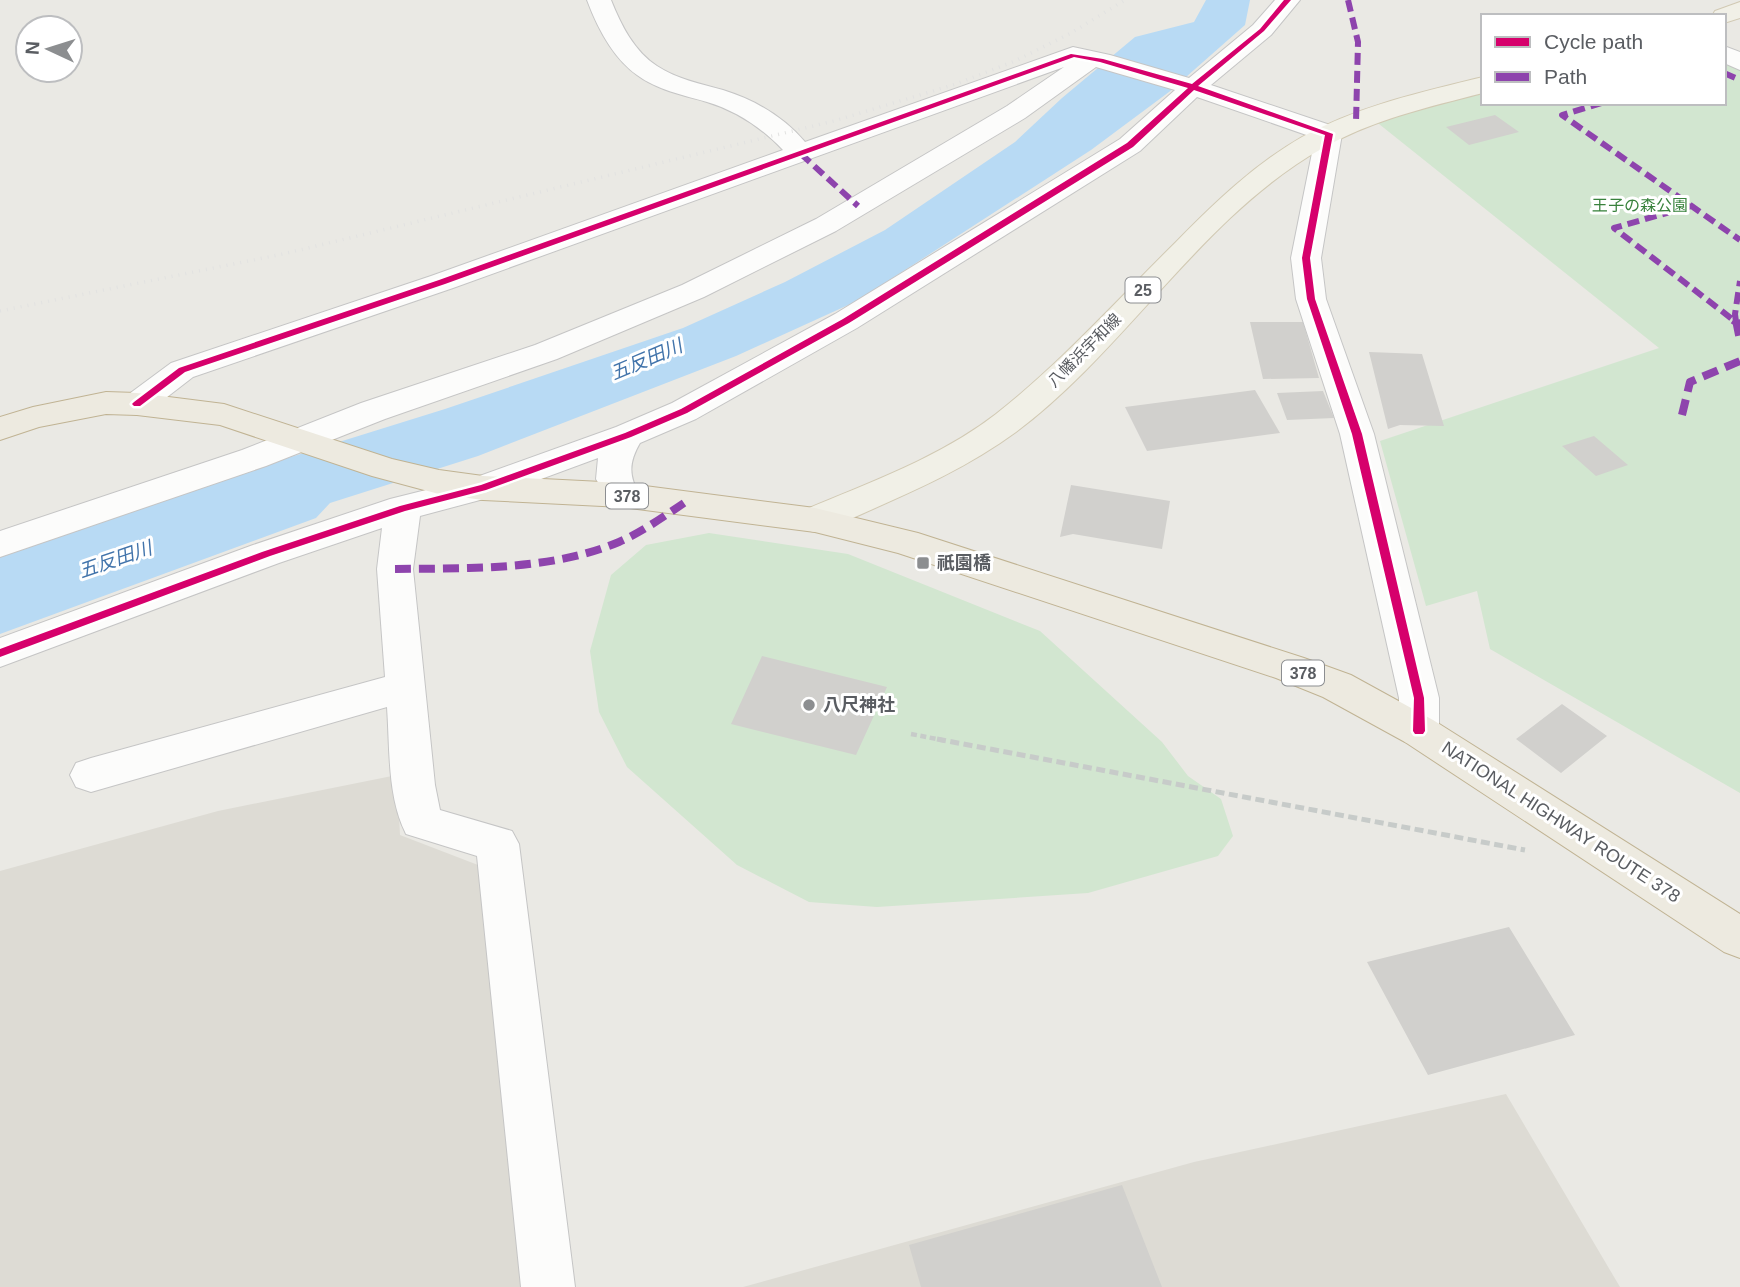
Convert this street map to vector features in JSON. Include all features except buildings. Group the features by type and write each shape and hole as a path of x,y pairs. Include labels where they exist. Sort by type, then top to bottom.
{"highway":[{"name":"NATIONAL HIGHWAY ROUTE 378","path":"0,429 33,418 106,403 137,404 224,415 384,468 439,482 483,488 622,495 815,520 905,542 1290,668 1337,686 1419,731 1740,938"}],"main road":[{"name":"八幡浜宇和線","path":"815,520 928,469 989,434 1028,405 1242,194 1275,167 1329,134 1369,116 1481,86"}],"street":[{"path":"599,0 624,47 647,70 686,89 748,109 783,132 801,154"},
{"path":"0,653 266,554 403,508 483,488 628,435 684,411 846,321 1130,145 1188,85 1262,30 1288,0"},
{"path":"137,404 182,370 442,282 1073,55 1095,59 1188,85 1329,134 1306,258 1311,299 1357,435 1419,698 1419,731"},
{"path":"0,544 303,441 546,352 693,291 847,212 1016,112 1095,59"},
{"path":"622,495 614,484 611,461 628,435"},
{"path":"403,508 395,569 414,785 421,822 496,844 548,1287"},
{"path":"91,775 405,687"}],"path":[{"path":"911,734 1527,850"}],"shaded area":[{"path":"397,775 400,835 478,865 521,1287 0,1287 0,871 218,811"},
{"path":"1506,1094 1620,1287 743,1287 1194,1162"}],"green space":[{"name":"王子の森公園","path":"1726,54 1740,62 1740,793 1490,649 1477,591 1426,606 1380,441 1659,348 1369,116 1481,86 1481,105 1726,105"},
{"path":"709,533 848,554 1040,631 1162,742 1188,776 1221,799 1233,836 1218,856 1088,893 877,907 809,902 737,865 627,767 599,712 590,651 611,575 646,545"}],"water":[{"name":"五反田川","path":"1206,0 1250,0 1245,25 1169,92 1091,150 857,301 736,356 478,456 330,503 316,518 0,634 0,557 262,466 445,409 683,328 785,282 885,230 1015,142 1062,98 1135,37 1194,22"}],"railway":[{"path":"0,311 283,254 834,121 956,84 1015,61 1071,33 1125,0"}],"marked path":[{"path":"1348,0 1358,42 1356,122"},
{"path":"1726,74 1740,80"},
{"path":"1595,105 1562,115 1740,240"},
{"path":"801,154 858,206"},
{"path":"1691,206 1614,228 1736,322"},
{"path":"1740,281 1735,314 1740,340"},
{"path":"1682,415 1690,382 1740,361"},
{"path":"395,569 508,566 565,558 619,542 684,503"}],"cycle path":[{"path":"0,653 266,554 403,508 483,488 628,435 684,411 846,321 1130,145 1193,87 1262,30 1288,0"},
{"path":"137,404 182,370 442,282 1073,55 1101,60 1193,87 1329,134 1306,258 1311,299 1357,434 1419,698 1419,731"}],"place":[{"name":"祇園橋","path":"923,563"},
{"name":"八尺神社","path":"809,705"}]}
